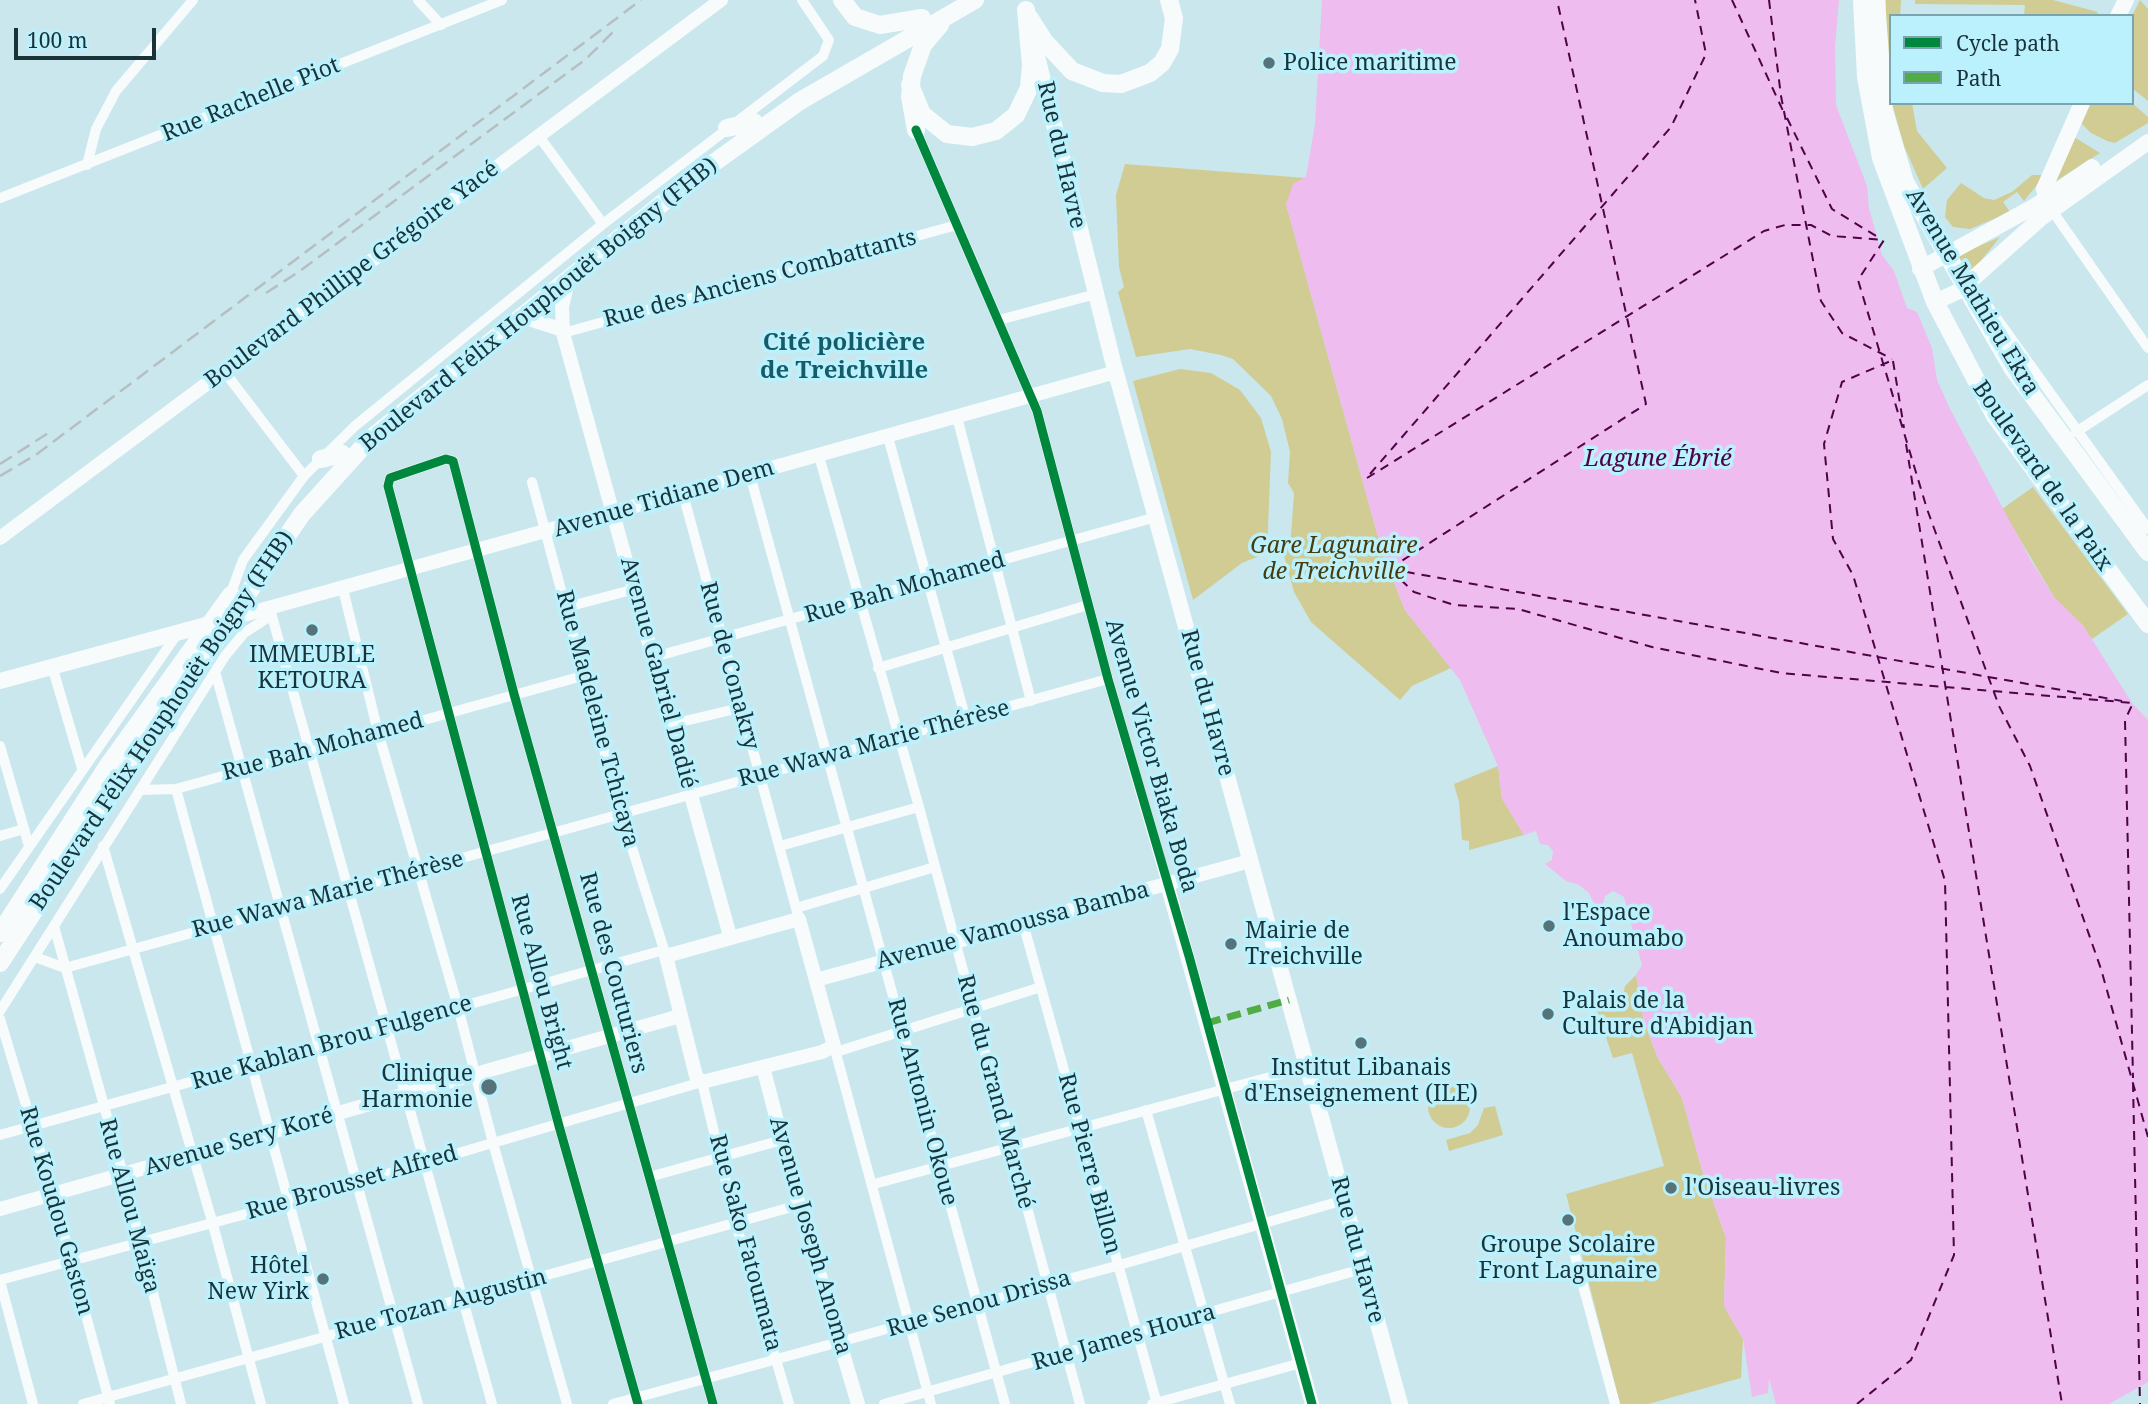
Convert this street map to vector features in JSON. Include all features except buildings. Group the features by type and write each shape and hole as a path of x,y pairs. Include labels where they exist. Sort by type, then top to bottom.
{"main road":[{"path":"842,0 855,17 880,25 922,18"},
{"path":"1024,5 1045,42 1072,71 1103,83 1121,84 1150,73 1170,49 1174,26 1169,0"},
{"name":"Boulevard de la Paix","path":"1862,0 1866,78 1875,134 1920,269 1935,302 1995,416 2148,623"},
{"name":"Avenue Mathieu Ekra","path":"1876,0 1882,92 1893,147 1905,182 2013,369 2059,421 2134,521 2148,552"},
{"path":"916,130 910,85 915,62 929,35 965,2"},
{"name":"Boulevard Félix Houphouët Boigny (FHB)","path":"0,933 103,774 210,624 293,509 342,454 391,408 694,166 754,122 794,93 922,18 965,2"},
{"name":"Boulevard Félix Houphouët Boigny (FHB)","path":"0,963 229,619 310,505 370,439 701,172 800,101 965,2"},
{"path":"910,85 922,114 947,134 972,137 996,131 1016,115 1029,88 1031,65 1024,5"},
{"name":"Rue du Havre","path":"1024,5 1116,372 1400,1404"},
{"path":"2048,204 2044,189 2081,105"},
{"path":"727,128 754,122"},
{"path":"1935,302 1966,289 2048,204 2148,132"},
{"path":"1920,269 1946,253 2048,204 2148,142"},
{"path":"321,459 342,454"},
{"name":"Avenue Tidiane Dem","path":"0,681 229,619"}],"street":[{"path":"87,165 96,129 116,91 193,0"},
{"path":"418,0 441,26"},
{"name":"Rue Rachelle Piot","path":"0,198 502,0"},
{"name":"Boulevard Phillipe Grégoire Yacé","path":"0,538 721,0"},
{"name":"Boulevard Phillipe Grégoire Yacé","path":"705,13 729,0"},
{"name":"Boulevard Félix Houphouët Boigny (FHB)","path":"229,598 243,560 304,476 381,403 603,224 823,56 829,46 827,36 802,0"},
{"name":"Avenue Victor Biaka Boda","path":"916,130 1031,396 1312,1404"},
{"path":"538,135 603,224"},
{"path":"2048,204 2148,348"},
{"name":"Rue des Anciens Combattants","path":"563,331 957,225"},
{"name":"Avenue Gabriel Dadié","path":"568,281 562,307 563,331 730,936"},
{"path":"999,320 1096,294"},
{"path":"523,317 563,331"},
{"path":"224,371 304,476"},
{"name":"Avenue Tidiane Dem","path":"229,619 271,612 343,589 1116,372"},
{"path":"2076,432 2148,385"},
{"path":"957,417 1031,701"},
{"path":"2059,421 2076,432 2134,521 2148,529"},
{"path":"888,437 944,648 966,719"},
{"name":"Rue du Grand Marché","path":"819,456 919,807 1009,1149 1080,1404"},
{"name":"Rue des Couturiers","path":"412,570 388,481 446,459 453,461 514,694 713,1404"},
{"name":"Rue Antonin Okoue","path":"750,475 825,756 885,961 902,1032 1006,1404"},
{"name":"Rue Madeleine Tchicaya","path":"532,482 621,813 665,953"},
{"name":"Rue de Conakry","path":"683,494 798,914"},
{"name":"Rue Bah Mohamed","path":"654,657 1156,517"},
{"name":"Rue Allou Bright","path":"412,570 447,713 637,1401"},
{"path":"343,589 378,732 458,1007 493,1143 567,1404"},
{"path":"567,607 635,589"},
{"path":"878,668 1088,605"},
{"path":"0,1011 103,846 216,676 234,643 271,612 492,1404"},
{"name":"Boulevard Félix Houphouët Boigny (FHB)","path":"0,889 178,633"},
{"path":"52,666 82,768"},
{"name":"Rue Bah Mohamed","path":"140,790 176,789 586,675"},
{"path":"216,676 244,768 336,1115 418,1404"},
{"name":"Rue Wawa Marie Thérèse","path":"65,968 1108,679"},
{"path":"672,724 740,708"},
{"path":"0,746 29,846"},
{"path":"139,755 154,771"},
{"path":"176,789 344,1404"},
{"path":"780,846 919,807"},
{"path":"0,836 24,829"},
{"path":"103,846 212,1221 261,1404"},
{"name":"Avenue Vamoussa Bamba","path":"817,980 1251,861"},
{"path":"935,867 730,936 665,953 696,1076 702,1082 902,1032 1041,987"},
{"path":"798,914 874,1184 931,1404"},
{"name":"Rue Pierre Billon","path":"1023,923 1154,1403"},
{"name":"Rue Allou Maïga","path":"54,926 140,1241 181,1404"},
{"name":"Rue Kablan Brou Fulgence","path":"0,1135 522,989 665,953"},
{"path":"35,957 65,968"},
{"name":"Avenue Sery Koré","path":"0,1209 680,1016"},
{"name":"Rue Koudou Gaston","path":"0,1019 53,1194 109,1400"},
{"name":"Avenue Joseph Anoma","path":"763,1067 799,1206 858,1404"},
{"path":"874,1184 1307,1067"},
{"name":"Rue Brousset Alfred","path":"0,1281 559,1126 702,1082"},
{"name":"Rue Sako Fatoumata","path":"702,1082 736,1224 789,1404"},
{"path":"1146,1110 1230,1404"},
{"path":"649,1177 782,1140"},
{"name":"Rue Senou Drissa","path":"613,1404 637,1401 705,1378 910,1324 978,1302 1116,1266 1344,1200"},
{"name":"Rue Tozan Augustin","path":"83,1404 109,1400 394,1316 598,1263 799,1206"},
{"path":"1571,1241 1615,1404"},
{"name":"Rue James Houra","path":"884,1404 1362,1269"},
{"path":"0,1281 33,1404"},
{"path":"1154,1403 1301,1363"}],"green space":[{"path":"1886,0 1901,0 1900,14 1889,14 1889,76 1885,35"},
{"path":"1915,0 2053,0 2098,12 2024,14 2025,5 1915,4"},
{"path":"2140,0 2148,9 2148,101 2134,90 2133,14"},
{"path":"1893,105 1912,105 1917,131 1947,168 1923,189 1904,146"},
{"path":"2090,105 2134,105 2148,117 2148,123 2115,143 2091,133 2081,123"},
{"path":"2074,137 2100,153 2053,183"},
{"name":"Gare Lagunaire de Treichville","path":"1125,164 1306,178 1286,204 1383,555 1405,610 1451,668 1412,686 1400,700 1311,622 1294,592 1283,552 1291,535 1294,493 1288,483 1290,452 1282,419 1271,396 1233,359 1221,355 1190,349 1136,357 1118,292 1124,287 1119,267 1116,195"},
{"path":"2032,175 2045,175 2024,201 2017,192 2003,202 2010,212 1970,229 1953,227 1945,217 1947,200 1961,183 1984,198 1994,200 2012,192"},
{"path":"2000,237 1975,268 1966,271 1959,258 1960,254"},
{"path":"1180,369 1211,373 1240,390 1261,418 1271,452 1267,553 1242,563 1193,600 1133,381"},
{"path":"2033,487 2128,614 2092,639 2054,597 2002,509"},
{"path":"1498,766 1502,798 1524,835 1469,850 1469,841 1462,840 1459,802 1454,784"},
{"path":"1636,975 1644,1022 1658,1058 1682,1098 1702,1170 1726,1238 1724,1306 1743,1339 1741,1378 1648,1404 1620,1404 1566,1194 1664,1166 1632,1053 1613,1058 1596,1008 1623,996 1625,986"},
{"path":"1449,1086 1463,1093 1470,1107 1463,1121 1449,1128 1435,1121 1428,1107 1435,1093"},
{"path":"1495,1106 1503,1135 1449,1151 1446,1140 1470,1133 1478,1125 1484,1108"}],"water":[{"name":"Lagune Ébrié","path":"1322,0 1839,0 1835,46 1836,105 1867,186 1869,208 1882,255 1894,271 1907,308 1917,312 1932,348 1937,380 1949,407 2030,559 2054,597 2083,625 2132,703 2148,720 2148,1404 1776,1404 1769,1378 1768,1393 1752,1397 1743,1339 1724,1306 1726,1238 1702,1170 1682,1098 1658,1058 1644,1022 1636,975 1642,965 1624,897 1613,891 1605,896 1603,904 1595,905 1589,893 1579,885 1566,881 1545,864 1552,860 1553,851 1548,845 1540,844 1536,831 1524,835 1502,799 1498,766 1460,680 1405,610 1383,555 1286,204 1293,184 1306,177 1315,124"}],"pier":[{"path":"2148,1382 2148,1404 2109,1404"}],"ferry route":[{"path":"1389,569 1646,404 1557,0"},
{"path":"1370,474 1671,127 1706,54 1695,0"},
{"path":"1732,0 1784,113"},
{"path":"1769,0 1781,96 1821,301 1842,333 1892,359"},
{"path":"1787,118 1832,209 1881,239"},
{"path":"1367,478 1764,231 1785,225 1811,225 1832,236 1884,240 1858,280 1927,509 1999,706 2030,766 2101,969 2148,1137"},
{"path":"1857,1404 1911,1360 1954,1255 1945,881 1853,575 1833,539 1824,444 1842,382 1893,360"},
{"path":"1893,361 1904,428"},
{"path":"1906,444 2062,1404"},
{"path":"1389,569 1414,592 1454,605 1518,609 1652,647 1781,673 2133,703 2125,720 2133,1078"},
{"path":"1390,569 2122,701"},
{"path":"2133,1083 2140,1404"}],"railway":[{"path":"0,476 37,454 641,0"},
{"path":"266,293 300,271 586,59 615,30"},
{"path":"0,464 53,430"}],"marked path":[{"path":"1207,1023 1289,1000"}],"cycle path":[{"path":"916,130 1037,411 1108,679 1189,956 1312,1404"},
{"path":"638,1404 559,1126 388,486 390,478 446,459 453,461 514,694 713,1404"}],"place":[{"name":"Police maritime","path":"1269,63"},
{"name":"IMMEUBLE KETOURA","path":"312,630"},
{"name":"l'Espace Anoumabo","path":"1549,926"},
{"name":"Mairie de Treichville","path":"1231,944"},
{"name":"Palais de la Culture d'Abidjan","path":"1548,1014"},
{"name":"Institut Libanais d'Enseignement (ILE)","path":"1361,1043"},
{"name":"Clinique Harmonie","path":"489,1087"},
{"name":"l'Oiseau-livres","path":"1671,1188"},
{"name":"Groupe Scolaire Front Lagunaire","path":"1568,1220"},
{"name":"Hôtel New Yirk","path":"323,1279"}],"district":[{"name":"Cité policière de Treichville","path":"844,357"}]}
